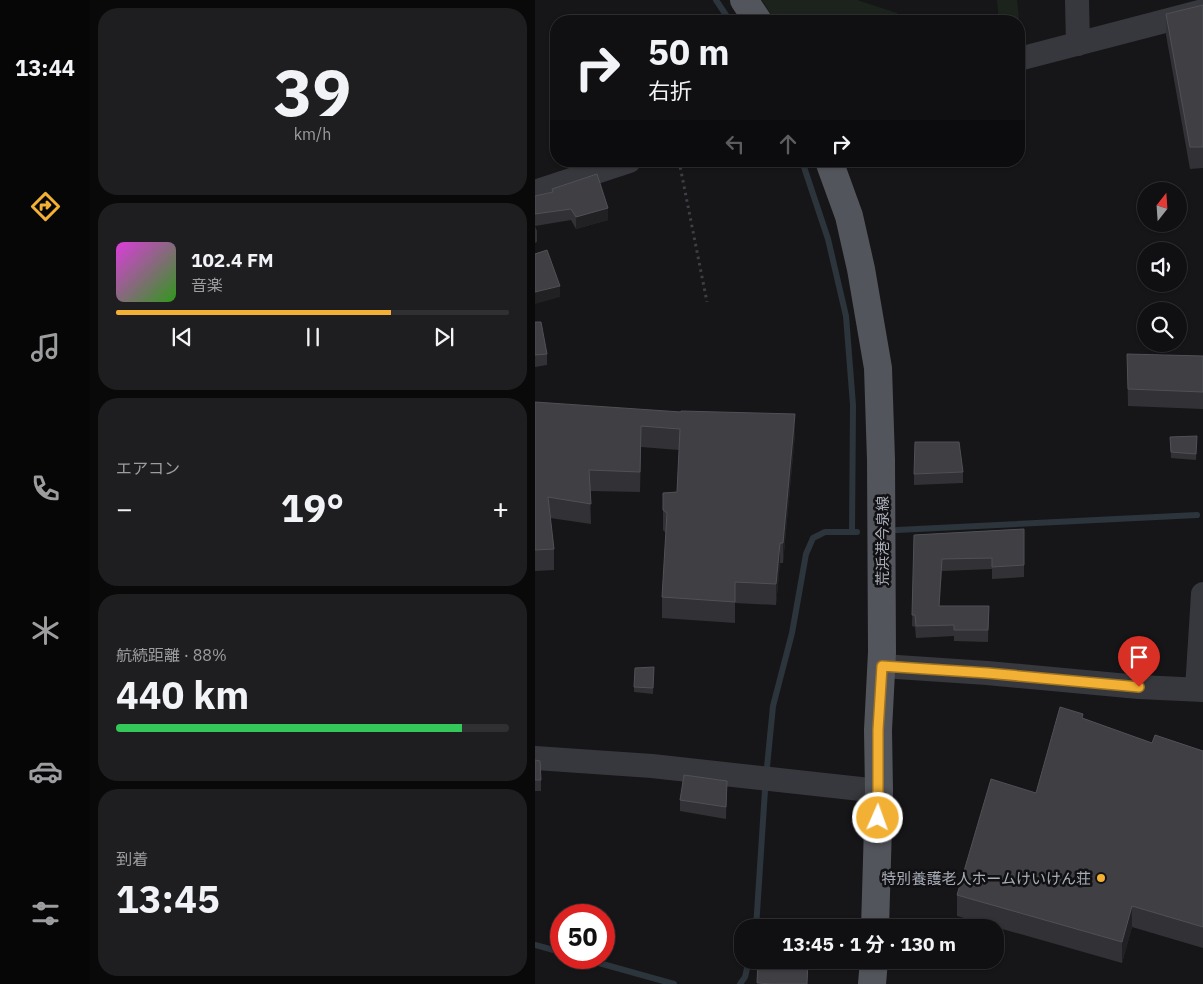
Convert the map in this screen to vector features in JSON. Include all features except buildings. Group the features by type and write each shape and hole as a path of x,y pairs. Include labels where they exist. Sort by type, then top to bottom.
{"main road":[{"path":"744,0 754,15"},
{"name":"荒浜港今泉線","path":"831,167 849,216 861,269 878,368 881,460 882,666 878,730 879,790 875,919"},
{"path":"872,984 873,969"}],"street":[{"path":"1077,0 1078,44"},
{"path":"1025,57 1203,11"},
{"path":"535,192 611,167"},
{"path":"882,666 987,673 1139,687 1200,690 1203,594"},
{"path":"535,758 652,766 879,790"}],"path":[{"path":"680,167 707,302"}],"shaded area":[{"path":"762,0 857,0 897,13 898,15 771,15"},
{"path":"997,0 1017,0 1019,15 998,15"}],"waterway":[{"path":"716,0 726,15"},
{"path":"804,167 828,239 846,316 853,405 852,532"},
{"path":"897,530 1197,515"},
{"path":"767,767 773,706 792,633 806,554 813,538 825,532 857,532"},
{"path":"757,919 765,790"},
{"path":"535,945 550,949"},
{"path":"615,968 674,984"},
{"path":"740,984 745,977 747,969"}],"place":[{"name":"特別養護老人ホームけいけん荘","path":"1101,878"}],"route":[{"path":"878,818 878,730 882,666 987,673 1139,687"}]}
